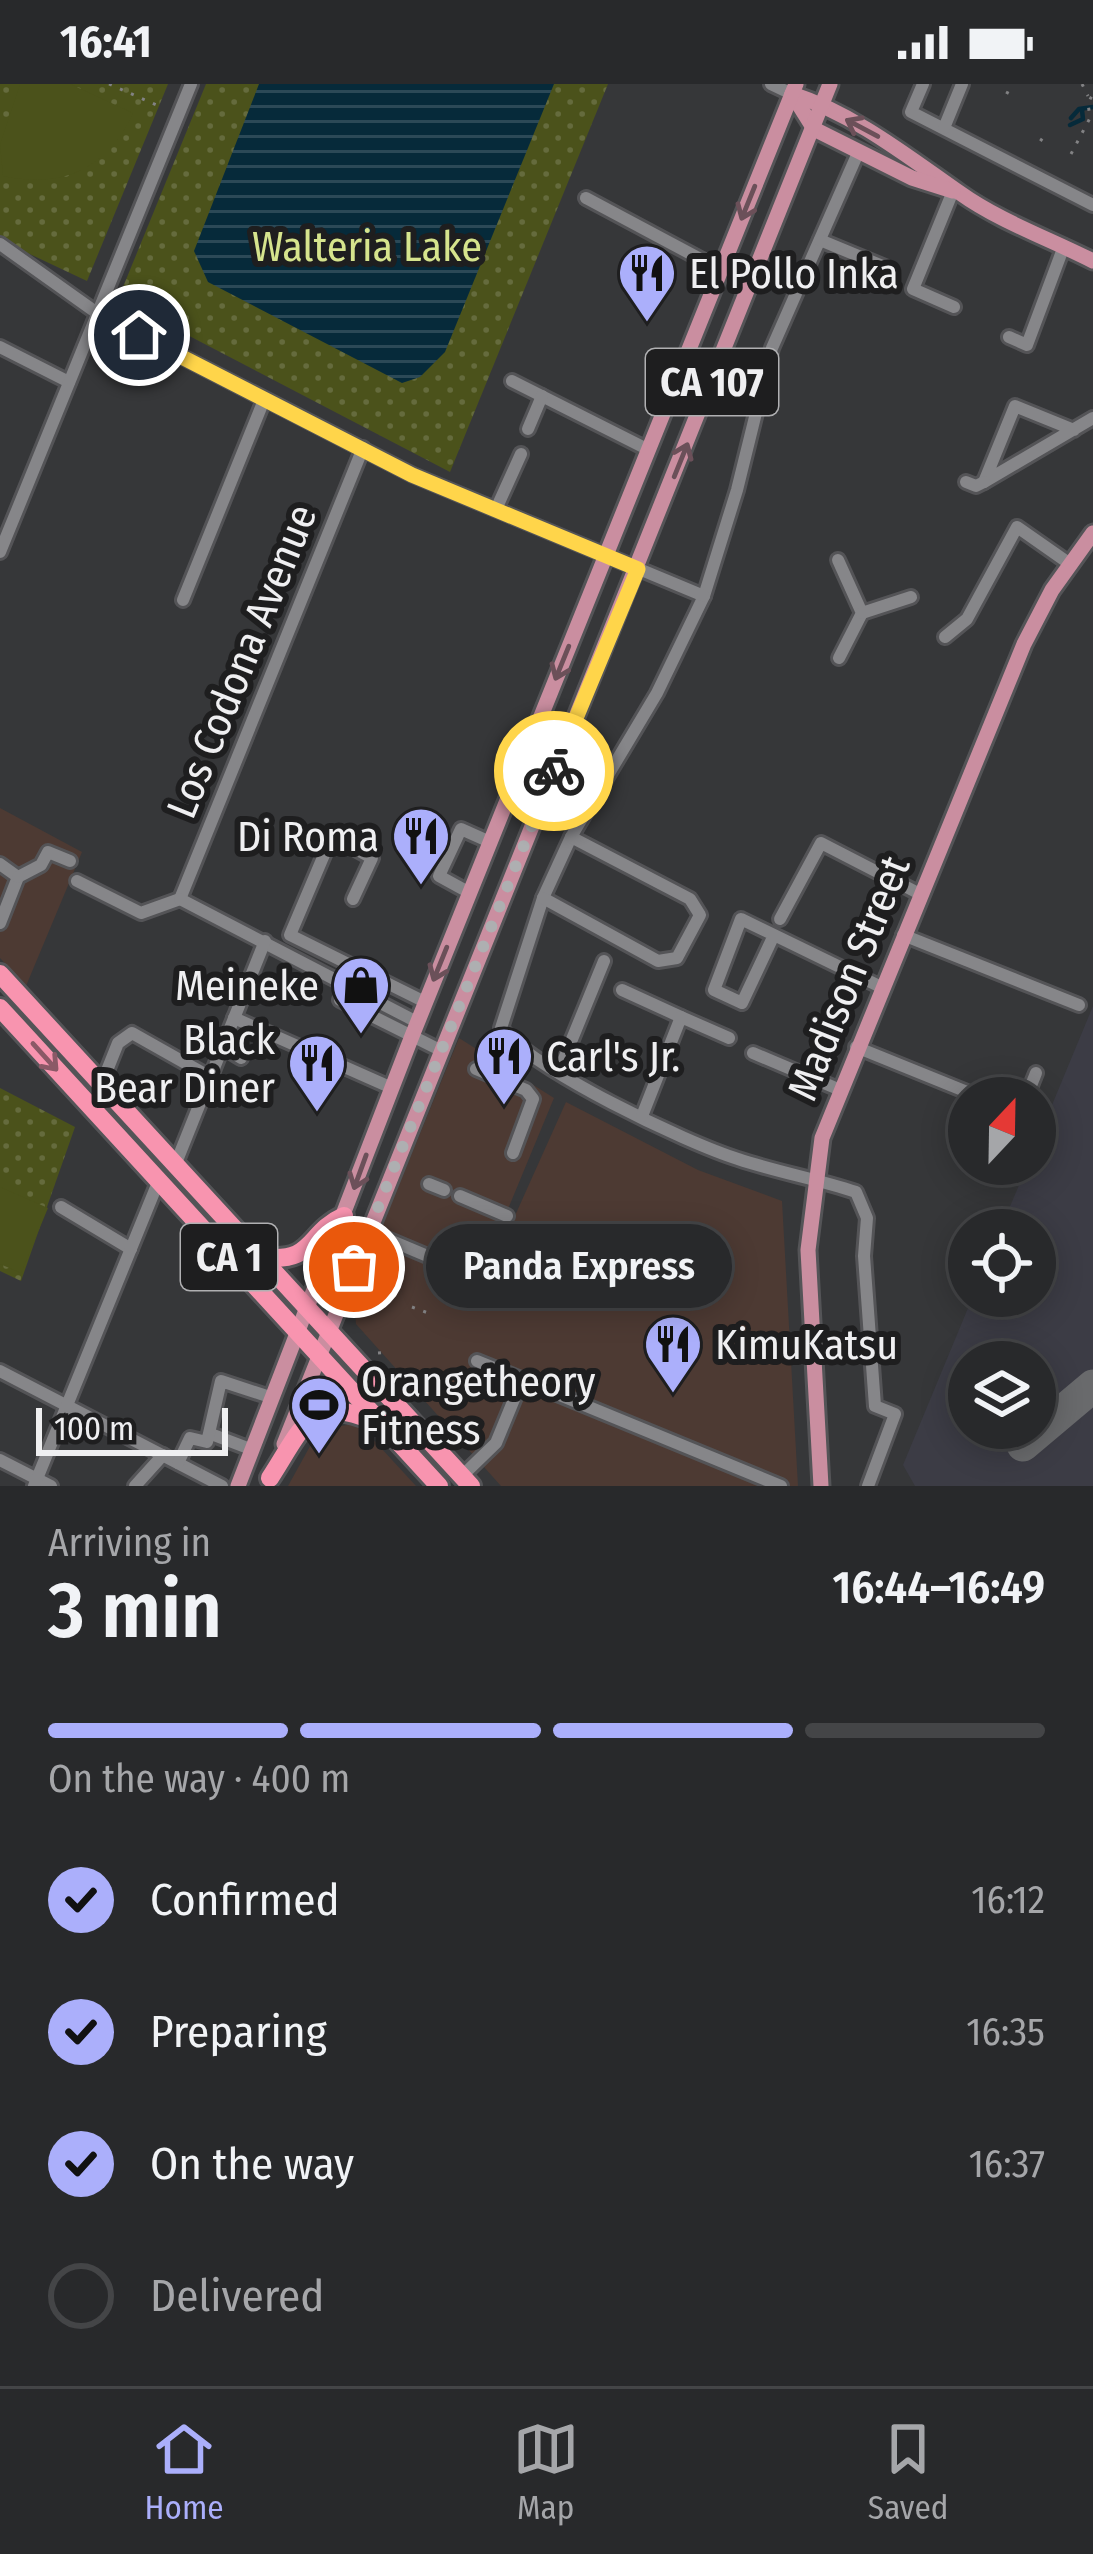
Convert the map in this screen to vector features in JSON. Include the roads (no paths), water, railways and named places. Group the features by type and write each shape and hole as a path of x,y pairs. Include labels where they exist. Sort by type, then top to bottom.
{"highway":[{"name":"CA 1","path":"0,974 466,1481"},
{"name":"CA 1","path":"0,1008 439,1486"},
{"path":"262,1256 281,1259 303,1253 326,1224 344,1216"},
{"path":"268,1482 317,1413 352,1412 385,1428"}],"main road":[{"name":"CA 107","path":"319,1357 438,1049 638,569 830,84"},
{"path":"794,89 936,170 957,192"},
{"path":"794,89 814,129 858,153 957,192 1092,260"},
{"name":"CA 107","path":"298,1334 425,1002 794,89"},
{"name":"Madison Street","path":"820,1486 809,1286 814,1178 838,1088 1024,644 1070,563 1093,533"},
{"path":"238,1486 298,1334"},
{"path":"268,1482 319,1357"}],"street":[{"path":"0,552 191,84"},
{"path":"771,84 794,89"},
{"path":"922,84 911,112 1093,206"},
{"path":"944,128 962,84"},
{"path":"858,153 772,348 737,490 704,596 657,693 571,837 543,898 502,1012 501,1028 510,1040 559,1071 642,1116 734,1158 856,1192 867,1218 864,1256 875,1406 895,1414 868,1486"},
{"path":"954,307 913,289 957,192"},
{"path":"586,198 721,270"},
{"path":"820,240 885,267"},
{"path":"0,244 97,314 264,400 447,490 704,596"},
{"path":"1009,337 1027,345 1064,246"},
{"path":"0,346 69,382"},
{"path":"512,381 650,450"},
{"path":"984,482 1022,389"},
{"path":"528,429 542,396"},
{"path":"183,600 264,400"},
{"path":"1015,406 1074,430"},
{"path":"966,482 976,486 984,482 1093,418"},
{"name":"Los Codona Avenue","path":"180,899 363,448"},
{"path":"497,507 521,454"},
{"path":"945,637 967,619 1017,527 1070,563"},
{"path":"838,560 862,613"},
{"path":"839,658 862,613 911,597"},
{"path":"470,893 439,876 461,829 490,842"},
{"path":"352,899 372,858 332,836 290,935 425,1002"},
{"path":"543,898 658,962 676,958 700,915 690,899 571,837"},
{"path":"780,919 821,843 920,894"},
{"path":"0,922 18,878 41,866 48,852 70,861"},
{"path":"0,863 18,878"},
{"path":"77,880 141,913 180,899 266,941 415,1029 438,1049"},
{"path":"774,934 742,1003 714,990 741,919 774,934 881,987"},
{"path":"903,935 1078,1005"},
{"path":"176,1162 266,941"},
{"path":"559,1071 604,961"},
{"path":"622,990 729,1038"},
{"path":"340,1000 415,1029"},
{"path":"642,1116 681,1017"},
{"path":"234,1018 392,1088"},
{"path":"102,1083 118,1043 132,1034 210,1077"},
{"path":"856,1046 948,1084"},
{"path":"223,1047 241,1058"},
{"path":"753,1053 838,1088"},
{"path":"476,1069 531,1094 513,1154"},
{"path":"1034,1077 1036,1073"},
{"path":"35,1482 159,1180"},
{"path":"430,1184 444,1190"},
{"path":"460,1196 507,1216"},
{"path":"61,1208 131,1249"},
{"path":"368,1232 506,1289"},
{"path":"477,1361 781,1486"},
{"path":"0,1371 222,1486"},
{"path":"466,1481 496,1443 522,1379"},
{"path":"178,1463 190,1438 204,1444 211,1434 220,1381 273,1398"},
{"path":"211,1434 253,1450"},
{"path":"135,1486 163,1455"},
{"path":"0,1460 35,1482 51,1486"}],"water":[{"name":"Walteria Lake","path":"259,84 554,84 445,352 420,377 402,383 208,282 194,251"}],"waterway":[{"path":"1071,118 1079,109 1093,107"},
{"path":"1070,125 1083,119 1082,110"}],"place":[{"name":"El Pollo Inka","path":"647,324"},
{"name":"Di Roma","path":"421,887"},
{"name":"Meineke","path":"361,1036"},
{"name":"Carl's Jr.","path":"504,1107"},
{"name":"Black Bear Diner","path":"317,1114"},
{"name":"Panda Express","path":"354,1267"},
{"name":"KimuKatsu","path":"673,1395"},
{"name":"Orangetheory Fitness","path":"319,1456"}]}
